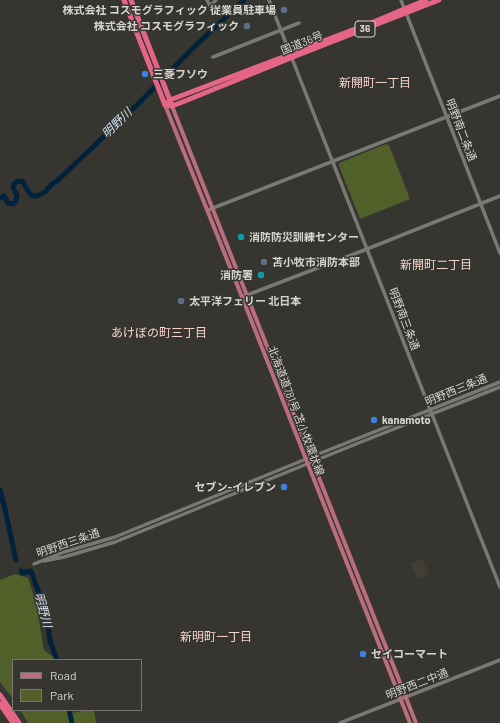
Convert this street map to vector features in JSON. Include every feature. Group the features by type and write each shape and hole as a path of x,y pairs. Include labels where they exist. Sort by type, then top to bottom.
{"highway":[{"path":"124,0 165,105"},
{"path":"131,0 171,103"},
{"name":"国道36号","path":"405,11 426,0"},
{"name":"国道36号","path":"171,103 405,11 439,0"},
{"name":"36","path":"165,105 171,103"},
{"path":"0,695 18,723"},
{"path":"0,704 13,723"}],"main road":[{"name":"北海道道781号 苫小牧環状線","path":"171,103 416,723"},
{"name":"北海道道781号 苫小牧環状線","path":"165,105 208,210 410,723"}],"street":[{"path":"207,0 210,6 216,0"},
{"name":"明野南三条通","path":"268,0 500,587"},
{"name":"明野南二条通","path":"401,0 500,252"},
{"path":"213,57 299,23"},
{"path":"208,210 500,96"},
{"path":"242,297 500,196"},
{"name":"明野西三条通","path":"431,412 500,382"},
{"name":"明野西三条通","path":"306,462 115,537 64,552 34,564 116,542 306,462 312,459 431,412 500,387"},
{"name":"明野西二中通","path":"340,723 500,660"}],"shaded area":[{"path":"422,558 429,575 417,579 411,563"}],"green space":[{"path":"386,144 389,145 410,199 360,219 339,163"},
{"path":"15,574 28,578 36,603 44,650 56,659 12,659 12,698 0,682 0,580"},
{"path":"21,711 72,711 73,713 81,711 94,711 96,723 28,723"}],"waterway":[{"name":"明野川","path":"0,198 4,196 8,203 13,204 16,201 17,196 13,187 18,181 23,182 32,196 37,196 45,192 137,105 191,50 244,0"},
{"name":"明野川","path":"0,490 16,560"},
{"name":"明野川","path":"21,571 22,573 31,571 47,616 50,641 57,659"},
{"name":"明野川","path":"69,711 72,723"}],"place":[{"name":"株式会社 コスモグラフィック 従業員駐車場","path":"284,10"},
{"name":"株式会社 コスモグラフィック","path":"247,26"},
{"name":"三菱フソウ","path":"145,74"},
{"name":"消防防災訓練センター","path":"241,237"},
{"name":"苫小牧市消防本部","path":"264,262"},
{"name":"消防署","path":"261,275"},
{"name":"太平洋フェリー 北日本","path":"181,301"},
{"name":"kanamoto","path":"374,420"},
{"name":"セブン-イレブン","path":"284,487"},
{"name":"セイコーマート","path":"363,654"}],"district":[{"name":"新開町一丁目","path":"375,83"},
{"name":"新開町二丁目","path":"436,265"},
{"name":"あけぼの町三丁目","path":"159,333"},
{"name":"新明町一丁目","path":"216,637"}]}
